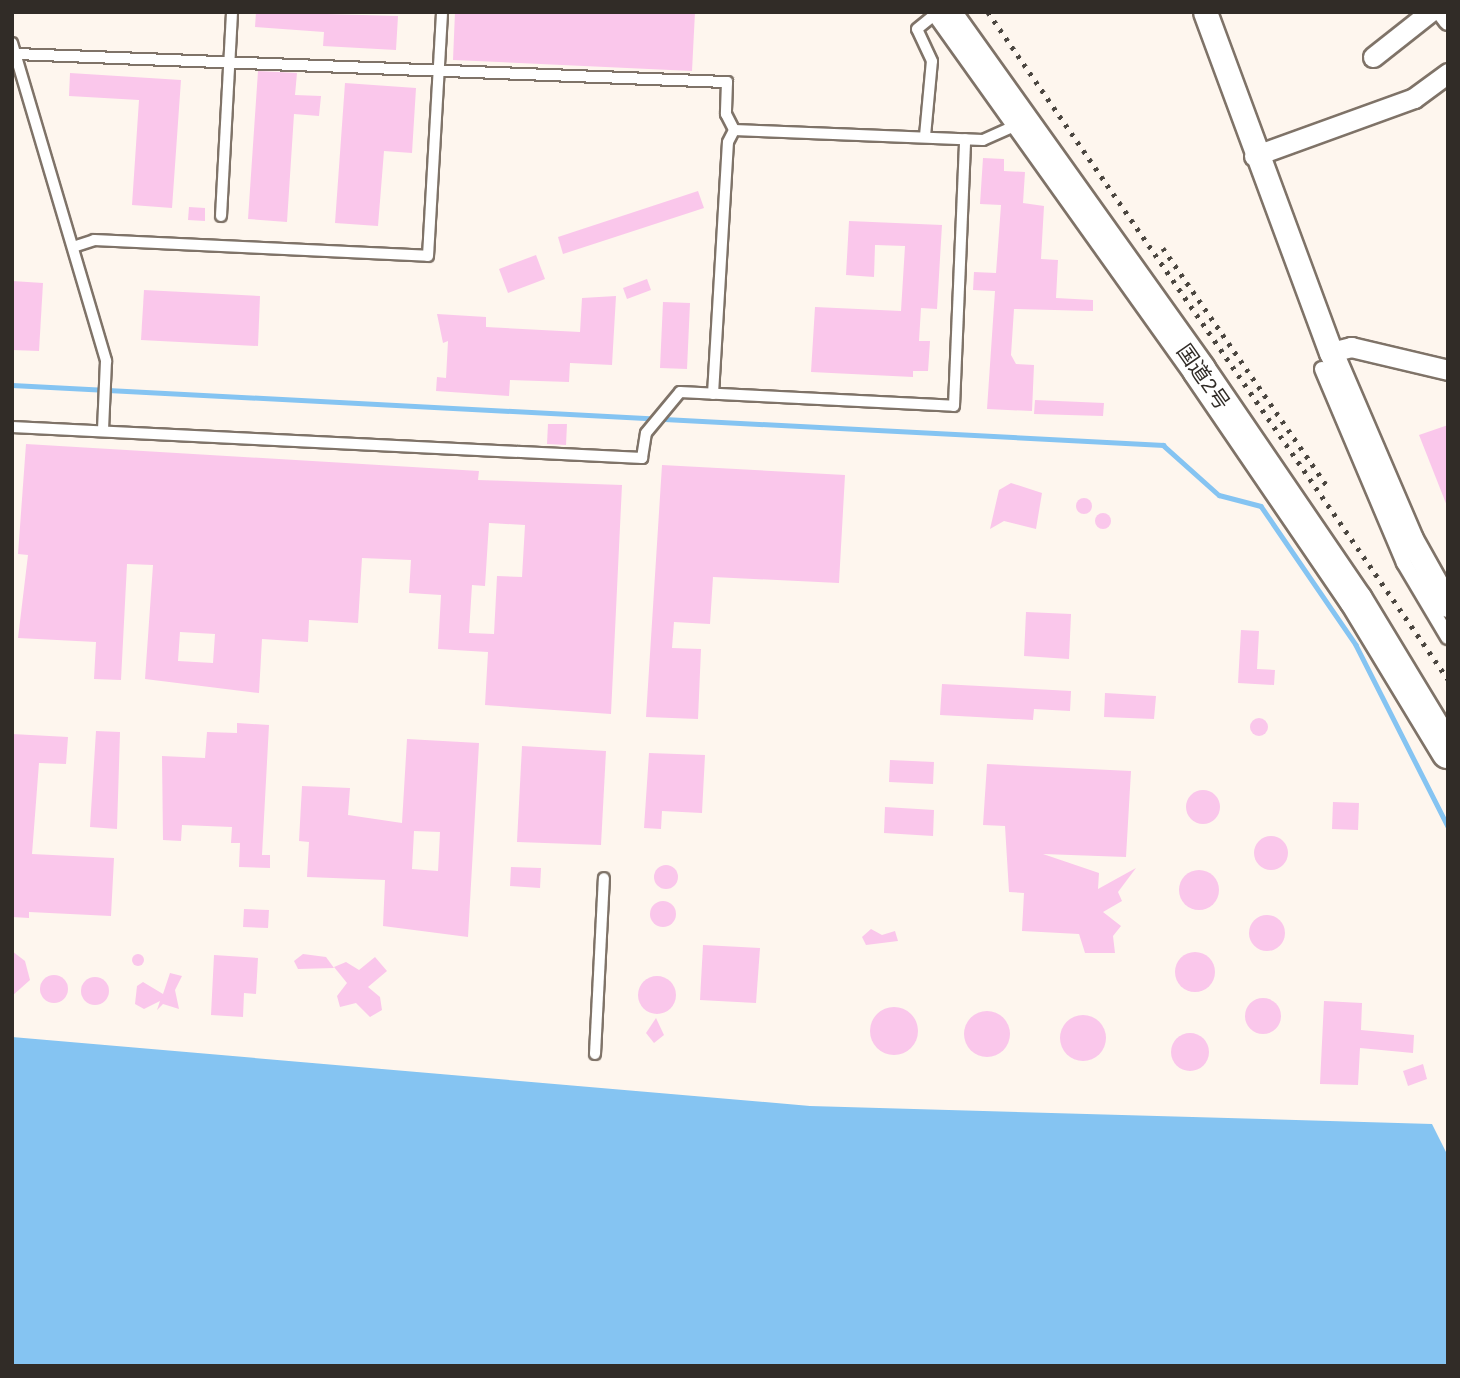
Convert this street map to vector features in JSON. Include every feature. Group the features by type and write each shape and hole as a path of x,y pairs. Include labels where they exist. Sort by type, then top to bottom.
{"highway":[{"name":"国道2号","path":"944,12 1026,118 1448,715"},
{"name":"国道2号","path":"966,12 1026,118 1356,600 1448,752"}],"street":[{"path":"1205,12 1327,360 1404,563 1448,637"},
{"path":"1373,57 1430,12"},
{"path":"1441,12 1448,20"},
{"path":"1254,156 1414,98 1448,73"},
{"path":"1327,360 1351,347 1448,370"},
{"path":"1327,360 1441,580 1448,605"}],"lane":[{"path":"221,216 232,12"},
{"path":"73,247 94,240 428,256 442,12"},
{"path":"925,136 932,61 917,29 938,12"},
{"path":"12,43 106,361 103,431"},
{"path":"16,54 439,68 727,82 726,114 734,130"},
{"path":"734,130 991,139 1026,118"},
{"path":"713,394 727,142 734,130"},
{"path":"12,427 642,458 646,433 680,392 954,406 965,139"},
{"path":"595,1054 604,878"}],"water":[{"path":"12,1037 810,1106 1432,1124 1448,1156 1448,1366 12,1366"}],"building":[{"path":"256,12 398,16 396,50 323,46 324,32 255,27"},
{"path":"455,12 695,12 692,71 453,60"},
{"path":"258,71 297,73 295,95 321,96 319,116 294,114 287,222 248,219"},
{"path":"70,73 181,80 172,208 132,205 139,100 69,96"},
{"path":"345,83 416,88 412,153 384,151 378,226 335,223"},
{"path":"983,158 1004,159 1004,171 1025,172 1023,203 1044,206 1041,259 1058,260 1056,298 1093,300 1093,311 1014,309 1011,355 1016,364 1034,365 1032,411 987,409 995,291 973,290 974,272 996,273 1001,205 980,204"},
{"path":"698,191 704,208 563,254 558,237"},
{"path":"189,207 205,208 205,221 188,220"},
{"path":"849,221 942,225 937,309 921,308 919,341 930,341 928,371 913,371 913,377 811,372 815,307 901,311 905,246 875,245 874,277 846,275"},
{"path":"536,255 545,279 508,293 499,269"},
{"path":"647,279 651,290 627,299 623,288"},
{"path":"12,281 43,283 39,351 12,350"},
{"path":"144,290 260,296 258,346 141,340"},
{"path":"616,296 612,365 570,363 569,382 510,380 509,396 436,391 437,377 446,378 448,341 443,343 437,314 486,317 486,327 580,332 582,298"},
{"path":"663,302 690,303 687,369 660,368"},
{"path":"1035,400 1104,403 1103,416 1034,414"},
{"path":"548,424 567,424 566,445 547,444"},
{"path":"1448,425 1448,505 1447,506 1419,435"},
{"path":"26,444 479,471 478,480 622,485 611,714 485,705 488,652 438,649 441,595 409,593 411,560 362,558 358,623 309,620 308,642 262,639 259,693 145,679 153,565 127,564 121,680 94,679 96,642 18,638 28,555 18,554","holes":["489,523 525,525 522,577 497,576 494,634 469,633 472,585 485,586","180,632 215,634 213,663 178,661"]},
{"path":"662,465 845,475 839,583 713,577 710,624 674,622 672,648 701,649 698,719 646,717"},
{"path":"1011,483 1042,493 1036,529 1004,521 990,529 999,490"},
{"path":"1084,498 1090,500 1090,512 1084,514 1078,512 1076,506 1078,500"},
{"path":"1103,513 1109,515 1109,527 1103,529 1097,527 1095,521 1097,515"},
{"path":"1026,612 1071,614 1069,659 1024,656"},
{"path":"1241,630 1259,631 1257,669 1275,670 1274,685 1238,683"},
{"path":"942,684 1071,691 1070,711 1034,709 1033,720 940,715"},
{"path":"1105,693 1156,696 1154,719 1104,717"},
{"path":"1259,718 1265,721 1268,727 1265,733 1259,736 1253,733 1250,727 1253,721"},
{"path":"237,723 269,725 262,855 270,855 270,868 239,867 240,843 231,843 232,827 182,825 181,841 163,840 162,756 205,758 207,732 237,733"},
{"path":"96,731 120,732 117,829 90,827"},
{"path":"12,734 68,737 66,764 39,763 32,854 114,858 111,916 29,912 29,918 12,917"},
{"path":"407,739 479,743 468,937 383,926 385,880 307,877 309,842 299,841 302,786 350,788 348,815 402,823","holes":["414,831 440,832 438,871 412,869"]},
{"path":"522,746 606,751 601,845 517,842"},
{"path":"649,753 705,755 702,813 662,811 661,829 644,828"},
{"path":"890,760 934,762 933,784 889,782"},
{"path":"987,764 1131,771 1126,857 1043,854 1099,873 1098,889 1136,868 1118,892 1122,901 1103,912 1121,926 1113,936 1115,953 1085,953 1079,934 1022,931 1024,893 1009,892 1005,826 983,825"},
{"path":"1203,790 1215,795 1220,807 1215,819 1203,824 1191,819 1186,807 1191,795"},
{"path":"1333,802 1359,803 1358,830 1332,829"},
{"path":"885,807 934,810 933,836 884,833"},
{"path":"1271,836 1283,841 1288,853 1283,865 1271,870 1259,865 1254,853 1259,841"},
{"path":"666,865 675,868 678,877 675,886 666,889 657,886 654,877 657,868"},
{"path":"511,867 541,868 540,888 510,886"},
{"path":"1199,870 1207,871 1213,876 1218,882 1218,898 1213,904 1207,909 1199,910 1191,909 1185,904 1180,898 1179,890 1180,882 1185,876 1191,871"},
{"path":"663,901 672,905 676,914 672,923 663,927 654,923 650,914 654,905"},
{"path":"244,909 269,910 268,928 243,927"},
{"path":"1267,915 1280,920 1285,933 1280,946 1267,951 1254,946 1249,933 1254,920"},
{"path":"871,929 882,935 895,931 898,941 866,945 862,937"},
{"path":"703,945 760,948 756,1003 700,1000"},
{"path":"12,951 25,961 30,980 12,996"},
{"path":"1195,952 1203,953 1209,958 1214,964 1214,980 1209,986 1203,991 1195,992 1187,991 1181,986 1176,980 1175,972 1176,964 1181,958 1187,953"},
{"path":"303,954 326,957 334,968 298,969 294,961"},
{"path":"133,955 143,955 143,965 133,965"},
{"path":"214,955 258,958 256,994 244,993 243,1017 211,1015"},
{"path":"375,957 387,971 368,987 380,997 382,1010 370,1017 356,1003 340,1007 337,996 347,983 334,967 346,962 359,970"},
{"path":"170,973 182,976 175,990 179,1009 163,1004 157,1010 160,1001 144,1009 135,1004 137,986 143,982 163,994"},
{"path":"54,975 64,979 68,989 64,999 54,1003 44,999 40,989 44,979"},
{"path":"657,976 670,982 676,995 670,1008 657,1014 644,1008 638,995 644,982"},
{"path":"95,977 105,981 109,991 105,1001 95,1005 85,1001 81,991 85,981"},
{"path":"1263,998 1275,1004 1281,1016 1275,1028 1263,1034 1251,1028 1245,1016 1251,1004"},
{"path":"1324,1001 1362,1003 1361,1030 1414,1035 1413,1053 1360,1048 1358,1085 1320,1084"},
{"path":"894,1007 911,1014 918,1031 911,1048 894,1055 877,1048 870,1031 877,1014"},
{"path":"987,1011 1003,1018 1010,1034 1003,1050 987,1057 971,1050 964,1034 971,1018"},
{"path":"1083,1015 1099,1022 1106,1038 1099,1054 1083,1061 1067,1054 1060,1038 1067,1022"},
{"path":"656,1018 664,1035 654,1043 646,1033"},
{"path":"1190,1033 1203,1039 1209,1052 1203,1065 1190,1071 1177,1065 1171,1052 1177,1039"},
{"path":"1423,1064 1427,1079 1408,1086 1403,1071"}],"waterway":[{"path":"12,385 1163,445 1219,495 1261,506 1356,645 1448,826"}],"railway":[{"path":"988,12 1448,679"},
{"path":"1163,248 1328,487"}]}
